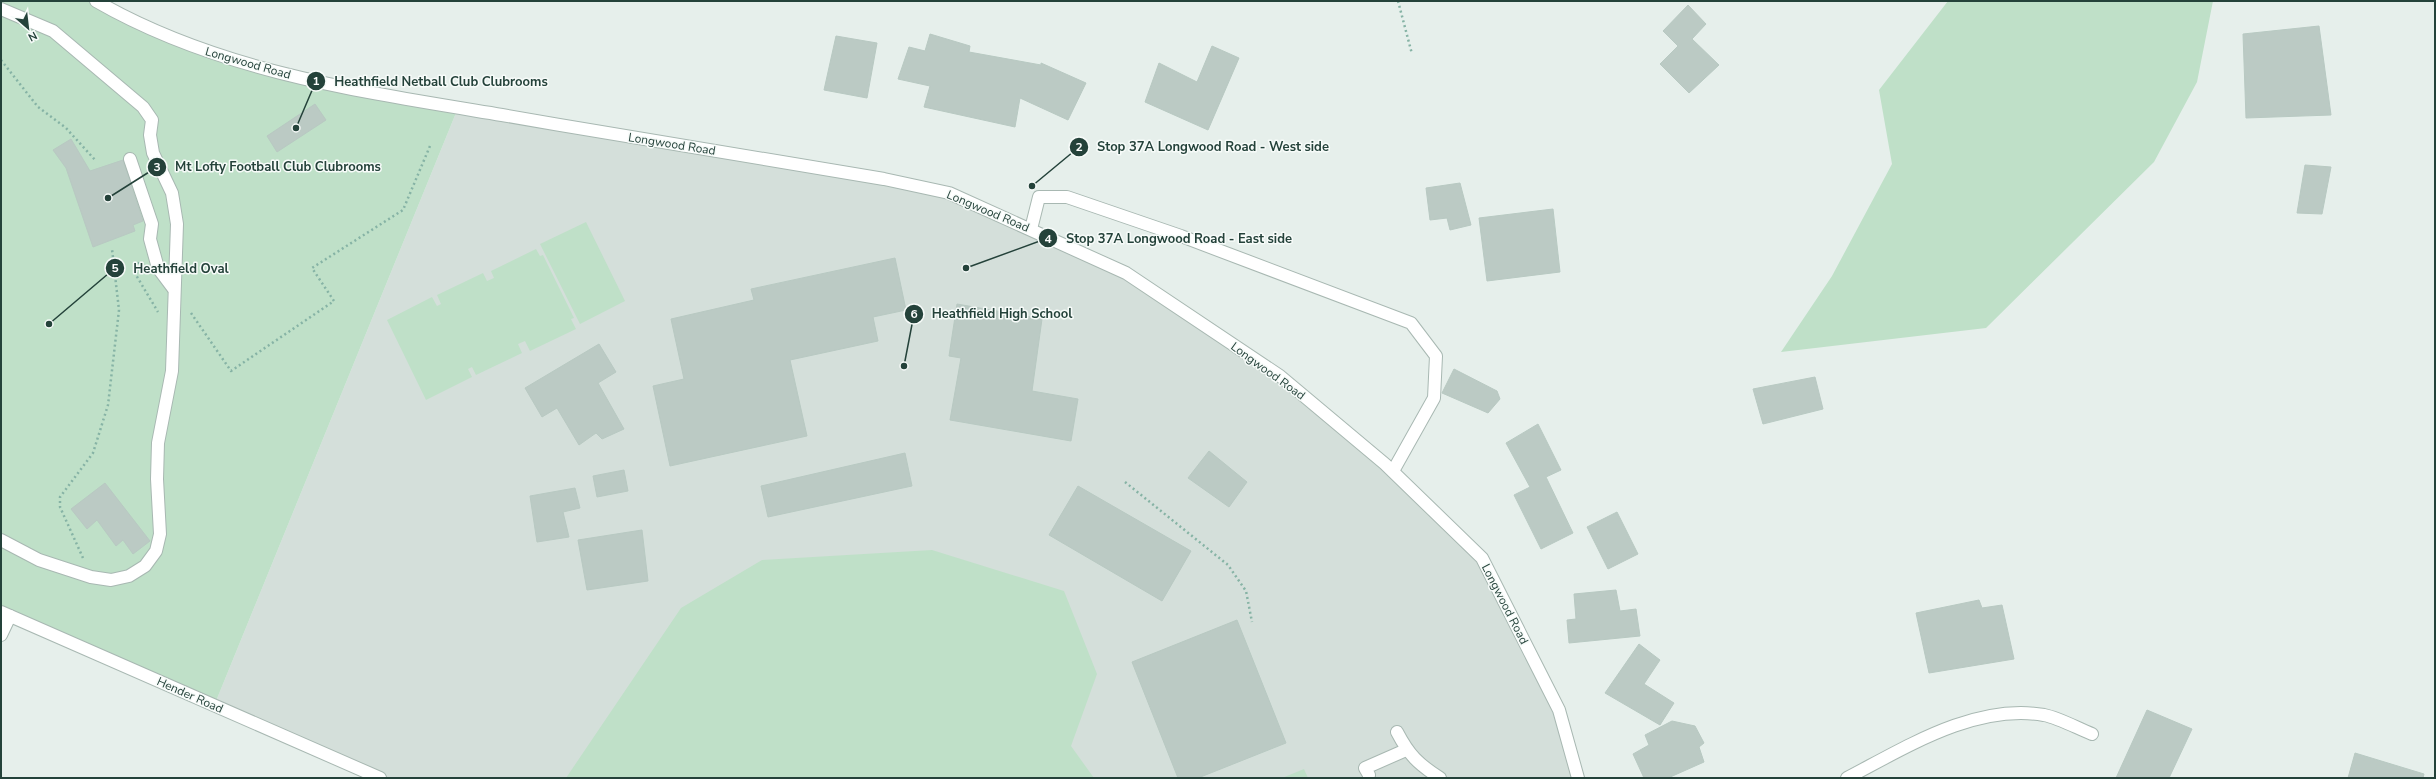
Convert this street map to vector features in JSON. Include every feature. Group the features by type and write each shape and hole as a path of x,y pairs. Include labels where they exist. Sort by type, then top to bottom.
{"street":[{"name":"Longwood Road","path":"96,1 158,34 188,46 266,70 458,108 884,179 949,193 1126,273 1280,376 1393,471 1482,558 1559,710 1578,778"},
{"path":"1,9 53,31 143,107 152,120 150,135 153,154 172,193 177,224 173,288 172,371 158,443 157,479 160,534 156,551 145,566 129,576 111,580 91,577 39,560 1,540"},
{"path":"130,158 152,224 150,239 158,268 173,288"},
{"path":"1031,229 1039,197 1067,197 1181,236 1411,323 1436,356 1434,398 1393,471"},
{"path":"1,635 5,614"},
{"name":"Hender Road","path":"5,614 380,778"},
{"path":"1847,778 1942,729 2001,714 2044,715 2092,734"},
{"path":"1397,732 1406,750 1417,763 1440,778"},
{"path":"1369,775 1365,768 1406,750"}],"path":[{"path":"1398,1 1412,54"},
{"path":"1,60 38,107 66,128 96,161"},
{"path":"173,288 231,371 334,301 312,268 402,210 430,146"},
{"path":"150,239 143,245 136,275 152,305 172,328"},
{"path":"91,577 60,507 60,496 93,453 108,405 119,310 112,249"},
{"path":"1125,482 1228,565 1246,592 1252,622"}],"shaded area":[{"path":"458,108 949,193 1126,273 1280,376 1482,558 1559,710 1578,778 381,778 214,706"}],"green space":[{"path":"1,1 96,1 189,46 458,108 214,706 1,612"},
{"path":"1948,1 2213,1 2197,82 2154,162 1986,328 1781,352 1832,276 1892,164 1879,90"},
{"path":"586,222 625,301 580,324 540,244"},
{"path":"536,249 540,256 543,255 574,318 571,319 576,329 530,351 525,341 518,344 522,353 476,375 472,367 468,369 472,377 426,400 387,320 432,297 437,306 441,304 437,295 483,273 487,281 494,278 491,271"},
{"path":"932,550 1064,591 1097,674 1071,746 1094,778 566,778 681,608 762,560"},
{"path":"1304,769 1308,778 1282,778"}],"building":[{"path":"1688,5 1706,24 1692,39 1719,65 1689,93 1660,64 1678,46 1663,31"},
{"path":"2319,26 2331,115 2246,118 2243,34"},
{"path":"930,34 970,46 969,52 1041,65 1041,63 1086,83 1068,120 1020,98 1015,127 924,107 930,86 898,79 909,47 925,51"},
{"path":"836,36 877,43 867,98 824,90"},
{"path":"1212,46 1239,58 1208,130 1145,102 1159,63 1197,82"},
{"path":"315,104 326,120 277,152 267,136"},
{"path":"71,139 90,171 123,160 143,221 133,225 135,231 93,247 66,168 53,150"},
{"path":"2305,165 2331,167 2322,214 2297,213"},
{"path":"1460,183 1471,225 1450,230 1447,218 1430,220 1426,188"},
{"path":"1553,209 1560,272 1487,281 1479,218"},
{"path":"895,258 906,310 873,317 878,341 790,360 807,436 670,466 653,386 684,379 671,319 754,300 751,289"},
{"path":"957,304 1042,319 1032,391 1078,399 1071,441 950,420 961,358 949,356"},
{"path":"599,344 616,372 598,383 624,429 602,439 596,433 579,445 557,408 542,417 525,388"},
{"path":"1454,369 1497,391 1500,399 1488,413 1442,393"},
{"path":"1815,377 1823,409 1763,424 1753,389"},
{"path":"1538,424 1561,470 1546,477 1573,533 1541,549 1514,495 1530,487 1506,443"},
{"path":"1209,451 1247,482 1229,507 1188,478"},
{"path":"905,453 912,486 768,517 761,486"},
{"path":"624,470 628,491 597,497 593,476"},
{"path":"105,483 150,541 133,554 123,540 116,546 97,520 87,529 71,509"},
{"path":"1078,486 1191,551 1162,601 1049,535"},
{"path":"575,488 580,508 563,512 569,537 537,542 530,496"},
{"path":"1617,512 1638,554 1608,569 1587,527"},
{"path":"642,530 648,581 587,590 578,540"},
{"path":"1616,590 1620,611 1636,609 1640,636 1569,643 1567,620 1576,619 1574,594"},
{"path":"1979,600 1982,608 2002,605 2014,659 1929,673 1916,613"},
{"path":"1237,620 1286,743 1198,778 1178,778 1132,662"},
{"path":"1639,644 1660,660 1644,684 1674,703 1660,725 1605,693"},
{"path":"2147,710 2192,729 2169,778 2116,778"},
{"path":"1672,721 1695,726 1704,743 1699,747 1704,762 1668,778 1644,778 1633,754 1649,745 1645,735"},
{"path":"2355,753 2424,774 2423,778 2348,778"}],"place":[{"name":"Heathfield Netball Club Clubrooms","path":"296,128"},
{"name":"Stop 37A Longwood Road - West side","path":"1032,186"},
{"name":"Mt Lofty Football Club Clubrooms","path":"108,198"},
{"name":"Stop 37A Longwood Road - East side","path":"966,268"},
{"name":"Heathfield Oval","path":"49,324"},
{"name":"Heathfield High School","path":"904,366"}]}
